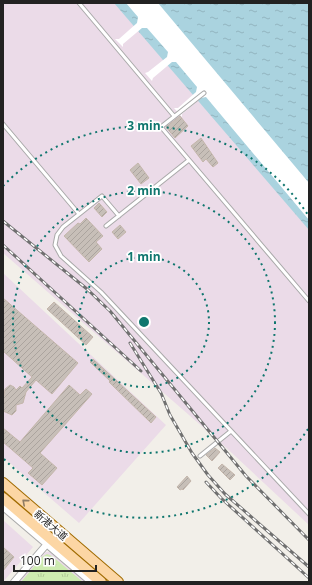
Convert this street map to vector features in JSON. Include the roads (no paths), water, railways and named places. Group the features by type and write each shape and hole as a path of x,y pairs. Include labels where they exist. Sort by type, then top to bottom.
{"main road":[{"name":"新港大道","path":"3,483 118,582"},
{"name":"新港大道","path":"3,498 101,582"}],"street":[{"path":"3,507 91,582"},
{"path":"14,582 47,544"}],"lane":[{"path":"79,3 174,116"},
{"path":"204,93 161,127 309,301"},
{"path":"3,124 79,214"},
{"path":"106,226 190,160"},
{"path":"119,216 102,196 63,227 57,236 55,245 61,256 101,292 309,514"},
{"path":"200,456 231,431"}],"water":[{"path":"114,3 309,3 309,230"}],"railway":[{"path":"3,221 87,289 110,311 246,476 309,540"},
{"path":"3,245 141,371"},
{"path":"130,343 161,393 170,415 192,453 208,475 225,494 309,567"},
{"path":"206,482 221,498 309,578"}]}
